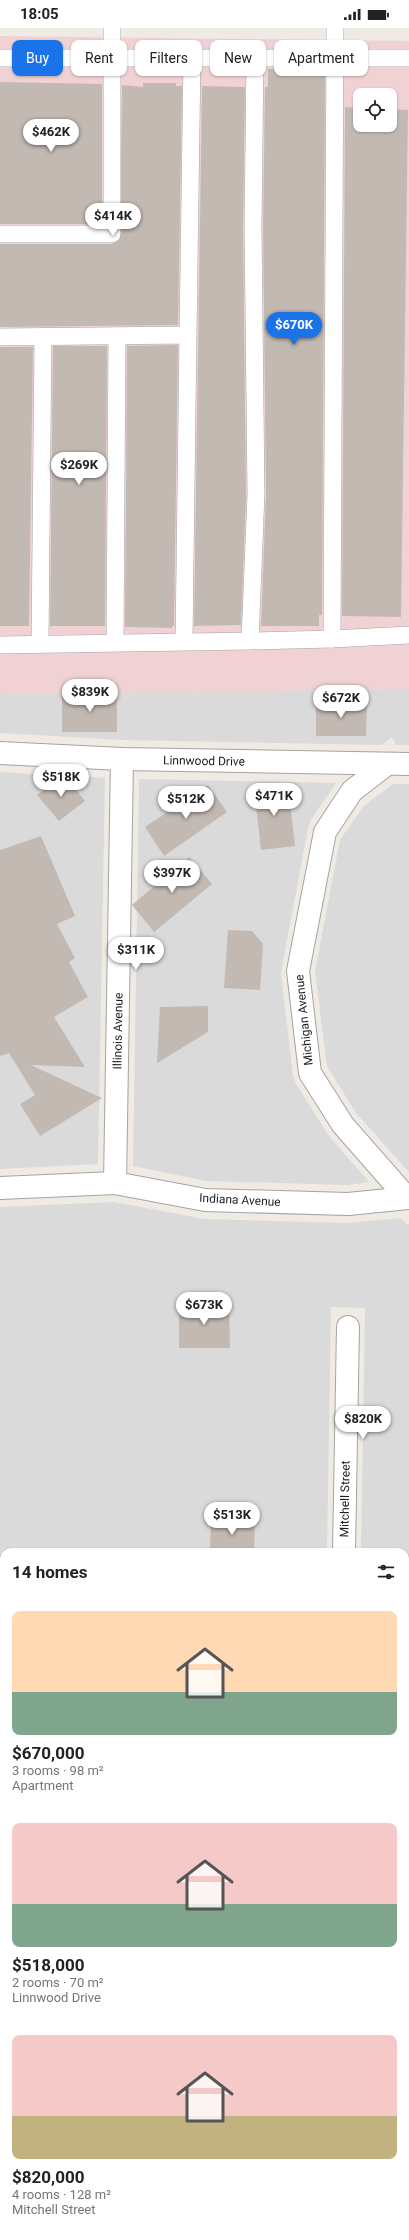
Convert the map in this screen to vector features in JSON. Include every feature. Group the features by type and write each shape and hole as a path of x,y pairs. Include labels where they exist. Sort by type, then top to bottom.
{"street":[{"name":"Linnwood Drive","path":"0,753 122,759 409,764"},
{"name":"Illinois Avenue","path":"115,1183 122,759"},
{"name":"Michigan Avenue","path":"388,764 352,792 325,832 298,971 310,1073 343,1125 408,1198"},
{"name":"Indiana Avenue","path":"0,1188 115,1183 205,1200 348,1204 408,1198"},
{"name":"Mitchell Street","path":"344,1548 348,1327"}],"lane":[{"path":"112,28 112,40"},
{"path":"335,28 335,40"},
{"path":"368,57 409,58"},
{"path":"0,58 71,58"},
{"path":"0,234 112,234 112,76"},
{"path":"184,641 192,76"},
{"path":"250,641 256,494 253,227 255,76"},
{"path":"332,639 335,76"},
{"path":"0,337 188,335"},
{"path":"40,644 43,336"},
{"path":"115,642 117,336"},
{"path":"0,644 250,641 409,635"}],"shaded area":[{"path":"0,36 327,40 274,40 274,76 368,76 368,40 409,41 409,689 0,694"},
{"path":"409,689 409,745 396,745 392,737 382,745 123,740 0,733 0,694"},
{"path":"0,772 105,778 98,1164 0,1169"},
{"path":"139,779 336,783 311,820 308,828 281,973 293,1076 296,1084 329,1136 369,1182 347,1185 206,1181 133,1166"},
{"path":"393,784 409,784 409,1172 356,1113 327,1066 315,971 340,840 364,806"},
{"path":"114,1202 204,1219 348,1223 401,1218 407,1225 409,1223 409,1548 361,1548 365,1308 331,1307 327,1548 0,1548 0,1207"}],"building":[{"path":"268,69 274,69 274,76 325,76 322,615 319,615 319,626 261,626 266,494 263,227 265,87 268,87"},
{"path":"0,82 102,84 102,224 0,224"},
{"path":"143,83 176,83 176,86 182,86 178,325 0,327 0,244 112,244 120,239 122,85 143,87"},
{"path":"202,86 245,87 243,227 246,494 241,625 194,626"},
{"path":"345,107 353,108 353,132 397,132 397,109 408,110 401,617 342,616"},
{"path":"178,345 174,626 172,626 172,628 125,627 127,346"},
{"path":"53,346 107,346 105,626 50,626"},
{"path":"0,347 33,347 29,626 0,626"},
{"path":"62,694 117,694 117,732 62,732"},
{"path":"316,701 367,702 366,736 316,736"},
{"path":"64,774 85,801 59,821 37,795"},
{"path":"288,784 295,846 261,850 254,788"},
{"path":"208,785 227,812 164,856 145,827"},
{"path":"41,836 75,916 57,924 75,958 69,962 88,997 54,1017 85,1067 31,1065 102,1098 40,1136 20,1104 35,1095 9,1053 0,1056 0,850"},
{"path":"189,857 212,884 154,932 132,905"},
{"path":"228,930 252,931 263,944 260,990 224,988"},
{"path":"208,1006 208,1032 157,1063 160,1007"},
{"path":"179,1303 229,1303 230,1348 179,1348"},
{"path":"211,1519 255,1520 254,1548 210,1548"}]}
